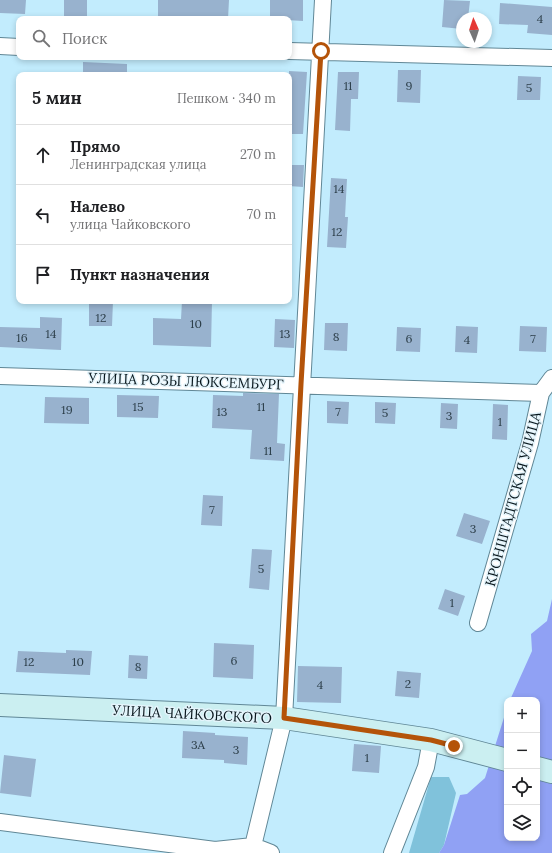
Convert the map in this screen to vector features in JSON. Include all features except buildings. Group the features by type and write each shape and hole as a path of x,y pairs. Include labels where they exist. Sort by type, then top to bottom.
{"main road":[{"name":"УЛИЦА ЧАЙКОВСКОГО","path":"0,705 284,718 431,740 504,759"},
{"path":"540,769 552,772"}],"street":[{"path":"253,846 284,718 323,0"},
{"path":"0,46 16,47"},
{"path":"292,51 552,58"},
{"name":"УЛИЦА РОЗЫ ЛЮКСЕМБУРГ","path":"0,376 301,384 541,393"},
{"name":"КРОНШТАДТСКАЯ УЛИЦА","path":"478,623 530,443 541,393 552,378"},
{"path":"392,853 426,767 431,740"},
{"path":"0,822 214,850 253,846 271,853"}],"shaded area":[{"path":"431,777 449,777 456,793 444,845 439,853 409,853"}],"water":[{"path":"552,599 552,853 439,853 444,845 460,795 467,794 485,778 504,718 504,841 540,841 540,697 511,697 532,651 531,634 547,621"}],"route":[{"path":"321,51 301,384 284,718 431,740 454,746"}]}
